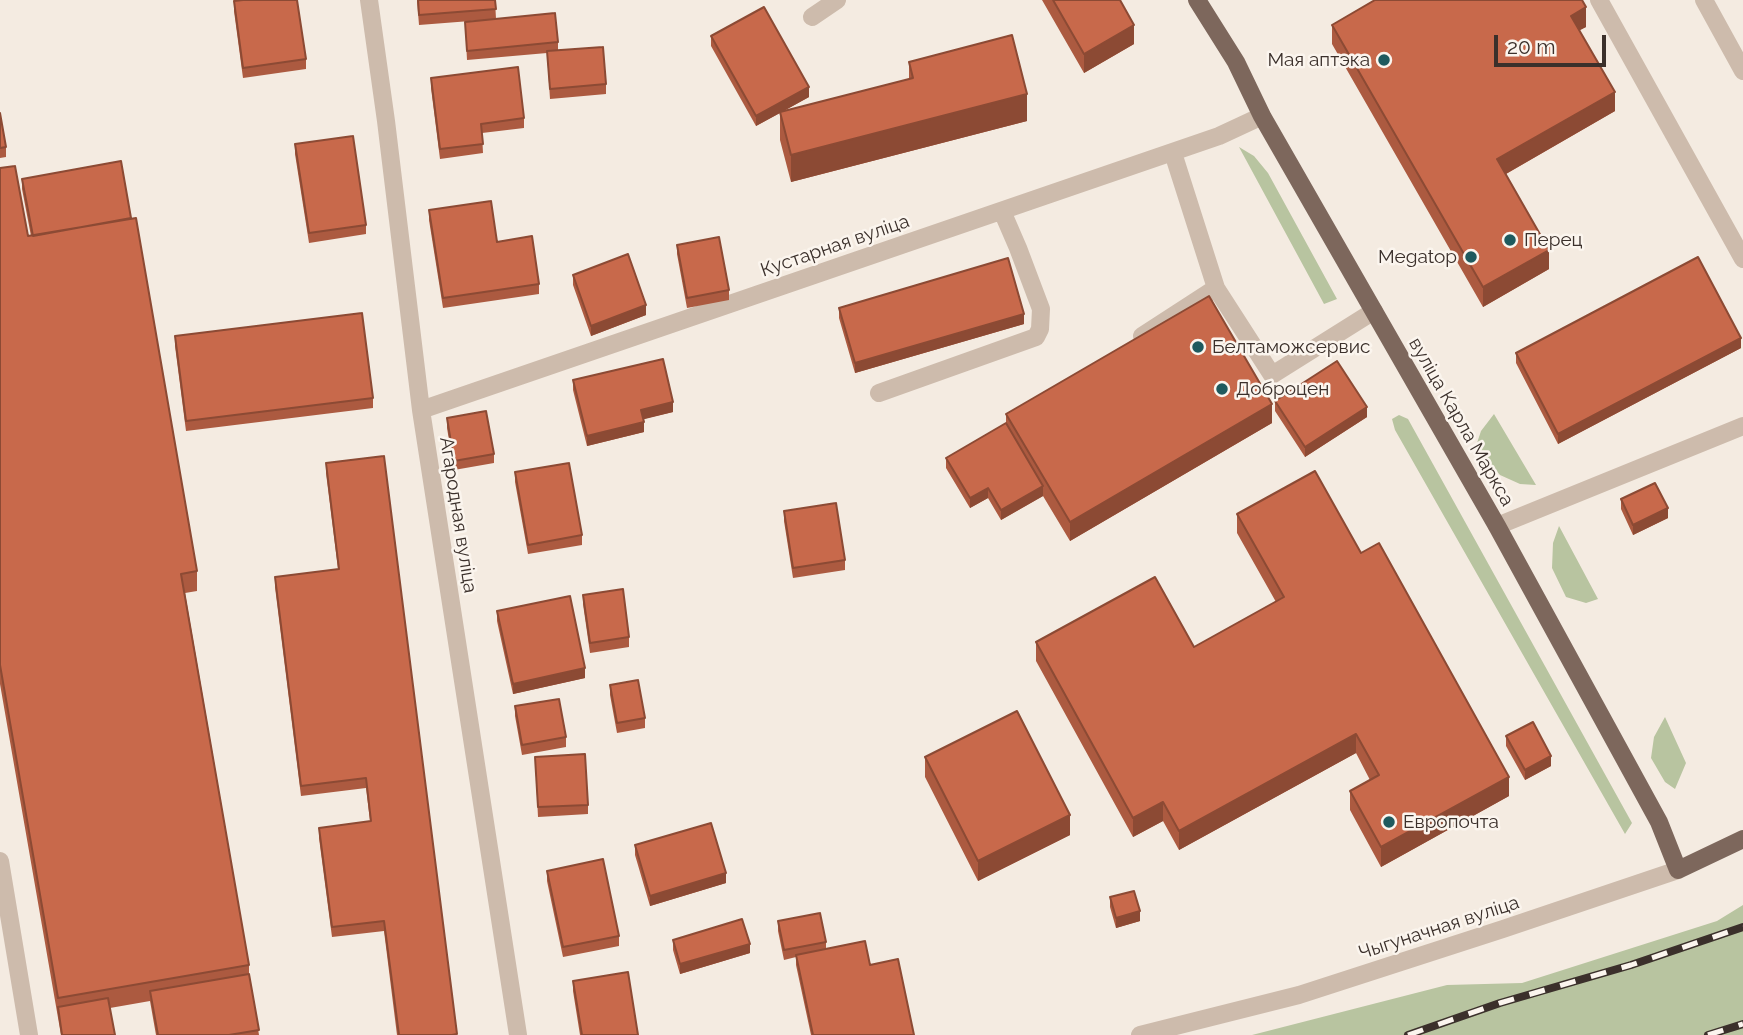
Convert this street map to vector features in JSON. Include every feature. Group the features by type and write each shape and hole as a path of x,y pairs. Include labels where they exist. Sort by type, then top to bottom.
{"main road":[{"name":"вуліца Карла Маркса","path":"1197,0 1236,62 1262,116 1497,526 1659,822 1678,870"},
{"name":"Чыгуначная вуліца","path":"1678,870 1743,839"}],"street":[{"name":"Агародная вуліца","path":"369,0 421,410 518,1035"},
{"path":"812,17 836,0"},
{"path":"1599,0 1743,259"},
{"path":"1704,0 1743,71"},
{"name":"Кустарная вуліца","path":"421,410 1173,153 1262,116"},
{"path":"1173,153 1216,288 1272,375 1374,311"},
{"path":"879,393 1036,337 1040,329 1041,309 1002,211"},
{"path":"1126,346 1216,288"},
{"path":"1497,526 1743,426"},
{"path":"0,861 29,1035"},
{"name":"Чыгуначная вуліца","path":"1140,1035 1299,995 1678,870"}],"green space":[{"path":"1239,147 1254,156 1268,173 1337,299 1324,304"},
{"path":"1494,414 1536,485 1520,484 1500,475 1482,455 1477,443 1481,431"},
{"path":"1399,415 1408,419 1632,823 1625,834 1395,430 1392,419"},
{"path":"1559,526 1598,599 1586,603 1566,597 1552,568 1553,543"},
{"path":"1665,717 1686,763 1675,789 1665,782 1651,758 1654,737"},
{"path":"1743,905 1743,1035 1252,1035 1447,985 1522,983 1717,921"}],"building":[{"path":"297,0 306,59 243,68 234,1"},
{"path":"418,0 495,0 496,9 419,15"},
{"path":"1053,0 1120,0 1134,25 1084,54"},
{"path":"1375,0 1582,0 1586,7 1571,16 1615,92 1497,159 1549,250 1483,287 1332,25"},
{"path":"764,7 809,87 756,116 711,36"},
{"path":"555,13 558,42 467,51 465,22"},
{"path":"1012,35 1027,94 791,155 780,112 913,78 909,62"},
{"path":"603,47 606,84 550,89 547,51"},
{"path":"518,67 524,118 481,124 483,144 440,149 431,78"},
{"path":"0,113 6,147 0,148"},
{"path":"353,136 366,225 309,233 295,144"},
{"path":"121,161 131,218 33,236 22,179"},
{"path":"15,166 28,236 136,218 197,571 181,574 249,965 58,998 0,665 0,168"},
{"path":"491,201 497,242 532,236 539,284 443,298 429,210"},
{"path":"719,237 729,290 687,298 677,245"},
{"path":"628,254 646,305 591,326 573,275"},
{"path":"1698,257 1741,338 1558,434 1516,353"},
{"path":"1008,258 1024,314 855,363 839,308"},
{"path":"1209,296 1272,404 1070,522 1006,414"},
{"path":"362,313 373,398 186,421 175,336"},
{"path":"663,359 673,402 641,410 644,422 587,436 573,380"},
{"path":"1337,361 1367,407 1305,447 1275,401"},
{"path":"486,411 494,454 454,461 447,418"},
{"path":"1006,423 1043,486 1001,510 988,488 970,498 946,458"},
{"path":"384,456 457,1034 452,1035 399,1035 384,921 332,927 319,828 371,821 366,778 301,786 275,577 339,569 326,463"},
{"path":"569,463 582,535 528,545 515,472"},
{"path":"1315,471 1361,553 1379,543 1509,777 1381,847 1350,791 1379,775 1356,734 1179,831 1163,802 1133,818 1036,642 1155,577 1194,647 1284,597 1237,514"},
{"path":"1655,483 1668,508 1633,525 1621,499"},
{"path":"836,503 845,560 793,568 784,511"},
{"path":"623,589 629,637 590,643 583,595"},
{"path":"570,596 585,668 513,684 497,611"},
{"path":"638,680 645,718 617,723 610,685"},
{"path":"559,699 566,737 522,745 515,706"},
{"path":"1017,711 1070,815 978,861 925,757"},
{"path":"1533,722 1551,756 1525,770 1506,736"},
{"path":"585,754 588,805 538,807 535,757"},
{"path":"711,823 726,873 650,896 635,845"},
{"path":"603,859 619,936 563,947 547,871"},
{"path":"1134,891 1140,911 1116,918 1110,897"},
{"path":"820,913 826,942 784,950 778,921"},
{"path":"742,919 750,944 680,964 673,940"},
{"path":"865,941 870,965 898,959 914,1035 813,1035 796,955"},
{"path":"628,972 638,1035 582,1035 573,981"},
{"path":"249,974 259,1030 229,1035 158,1035 150,991"},
{"path":"108,998 115,1035 62,1035 58,1007"}],"railway":[{"path":"1408,1035 1500,1003 1631,965 1743,927"},
{"path":"1708,1035 1743,1024"}],"place":[{"name":"Мая аптэка","path":"1384,60"},
{"name":"Перец","path":"1510,240"},
{"name":"Megatop","path":"1471,257"},
{"name":"Белтаможсервис","path":"1198,347"},
{"name":"Доброцен","path":"1222,389"},
{"name":"Европочта","path":"1389,822"}]}
